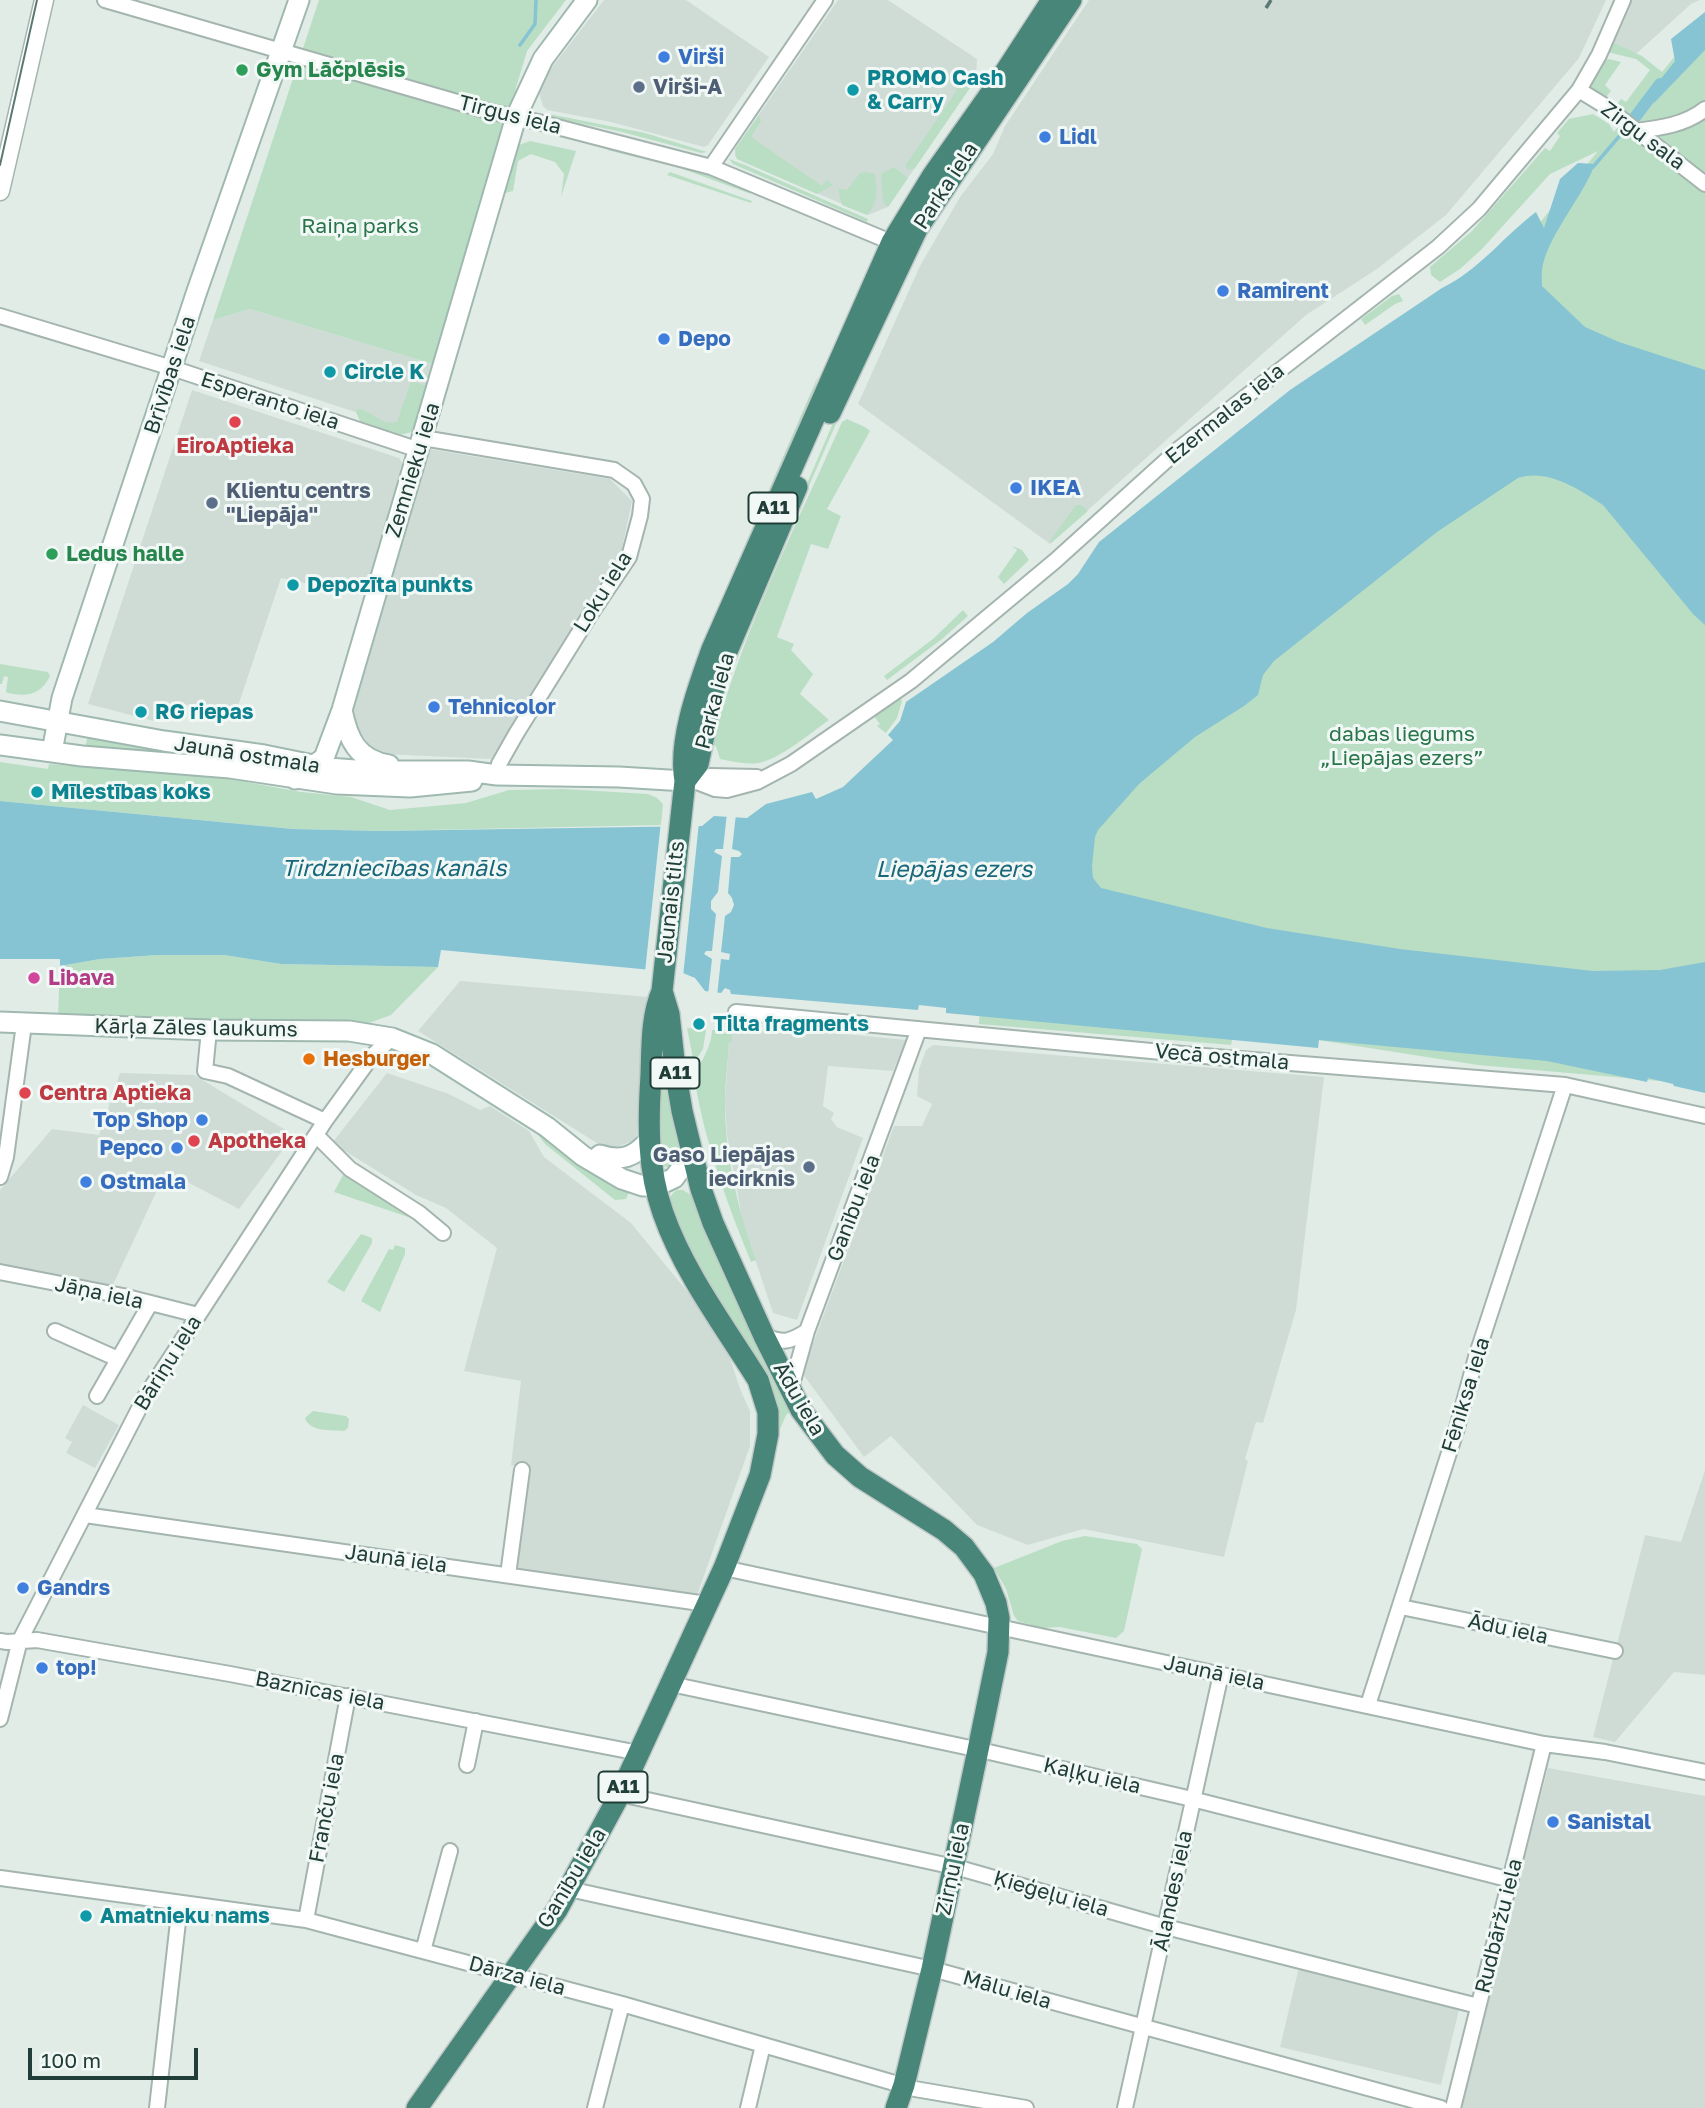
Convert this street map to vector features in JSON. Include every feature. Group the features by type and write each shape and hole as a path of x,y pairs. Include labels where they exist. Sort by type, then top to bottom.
{"highway":[{"name":"Parka iela","path":"691,782 698,764 714,687 726,654 899,245 933,175 1052,0"},
{"name":"Parka iela","path":"899,245 940,195 1071,0"},
{"name":"Jaunais tilts","path":"662,991 680,814 691,782"},
{"name":"A11","path":"649,1140 653,1018 662,991"},
{"name":"A11","path":"662,991 667,1002 674,1069 692,1154"},
{"name":"Ādu iela","path":"649,1140 662,1180 662,1210 684,1259 758,1380 768,1412 768,1434"},
{"name":"Ādu iela","path":"692,1154 713,1223 801,1410 835,1455 881,1492 944,1530 964,1547 984,1574 996,1603 1000,1628"},
{"name":"Ganību iela","path":"417,2108 569,1889 620,1794 724,1568 760,1475 768,1434"},
{"name":"Zirņu iela","path":"896,2108 932,1969 998,1651 1000,1628"}],"main road":[{"name":"Brīvības iela","path":"52,752 65,686 299,0"},
{"name":"Zemnieku iela","path":"295,779 324,758 342,710 516,117 543,59 587,0"},
{"path":"342,710 347,734 366,757 378,763 421,770"},
{"name":"Jaunā ostmala","path":"0,711 164,741 264,755 313,766 369,771 468,771 497,775 619,777 691,782"},
{"name":"Jaunā ostmala","path":"0,744 52,752 230,768 337,784 410,786 470,781 497,775"},
{"name":"Kārļa Zāles laukums","path":"0,1022 209,1030 349,1031 392,1038"},
{"path":"392,1038 432,1054 561,1136 635,1172 701,1189"},
{"path":"561,1136 583,1156 614,1176 637,1185 662,1180 692,1154"},
{"path":"600,1155 619,1159 633,1156 649,1140"}],"street":[{"path":"1,185 44,0"},
{"name":"Tirgus iela","path":"105,0 488,111 711,167 899,245"},
{"path":"711,167 825,0"},
{"name":"Ezermalas iela","path":"691,782 727,790 769,776 791,764 928,668 1055,561 1180,448 1438,247 1479,209 1579,90 1599,55 1623,0"},
{"name":"Zirgu sala","path":"1579,90 1605,106 1705,184"},
{"path":"1635,131 1688,120 1705,109"},
{"name":"Esperanto iela","path":"0,316 421,444"},
{"name":"Loku iela","path":"421,444 614,470 634,484 642,499 629,557 516,734 499,764 497,775"},
{"name":"Vecā ostmala","path":"736,1012 1252,1060 1565,1085 1705,1116"},
{"path":"0,1177 24,1024"},
{"name":"Ganību iela","path":"791,1388 807,1331 919,1029"},
{"path":"209,1030 205,1070 228,1076 325,1121"},
{"name":"Bāriņu iela","path":"0,1719 20,1640 145,1398 325,1121 372,1056 392,1038"},
{"name":"Fēniksa iela","path":"1368,1705 1401,1607 1476,1357 1565,1085"},
{"path":"316,1135 350,1168 419,1213 443,1233"},
{"name":"Jāņa iela","path":"0,1272 123,1296 198,1315"},
{"path":"97,1396 150,1304"},
{"path":"55,1331 118,1359"},
{"path":"764,1336 783,1342 795,1339 807,1331"},
{"path":"508,1575 522,1470"},
{"name":"Jaunā iela","path":"85,1515 707,1604"},
{"name":"Jaunā iela","path":"724,1568 1544,1744 1605,1752 1705,1772"},
{"name":"Ādu iela","path":"1401,1607 1615,1651"},
{"name":"Baznīcas iela","path":"0,1641 37,1640 348,1696 639,1753"},
{"name":"Ālandes iela","path":"1125,2108 1221,1674"},
{"name":"Kaļķu iela","path":"670,1684 1192,1799 1511,1880"},
{"name":"Franču iela","path":"306,1920 348,1696"},
{"path":"467,1765 476,1721"},
{"name":"Rudbāržu iela","path":"1453,2108 1544,1744"},
{"name":"Ķieģeļu iela","path":"620,1794 953,1867 1166,1927 1478,2006"},
{"path":"423,1951 450,1851"},
{"name":"Dārza iela","path":"0,1878 306,1920 622,2004 904,2085 1026,2108"},
{"name":"Mālu iela","path":"569,1889 932,1969 1441,2108"},
{"path":"157,2108 180,1904"},
{"path":"595,2108 622,2004"},
{"path":"748,2108 763,2045"}],"shaded area":[{"path":"604,0 686,0 769,57 708,145 704,147 611,122 547,110 543,106 539,92 549,71"},
{"path":"838,0 888,0 977,59 976,79 888,207 868,215 735,156 735,149"},
{"path":"1089,0 1606,0 1579,58 1446,215 1377,269 1306,315 1050,544 858,404 920,266 960,197 993,154 1005,126"},
{"path":"1631,0 1700,0 1691,4 1636,54 1610,41"},
{"path":"250,309 433,364 416,424 398,426 199,361 213,320"},
{"path":"192,390 399,458 403,464 371,575 359,595 281,578 236,712 175,703 158,722 88,704"},
{"path":"429,449 610,479 632,501 621,553 491,759 382,754 372,749 354,723 354,706"},
{"path":"460,981 649,997 636,1140 608,1150 418,1031"},
{"path":"733,1028 793,1034 794,1029 906,1040 893,1071 828,1066 823,1106 834,1113 831,1119 837,1127 863,1138 797,1320 773,1313 743,1223 727,1134 725,1102 729,1042 732,1042"},
{"path":"933,1045 1324,1077 1296,1310 1263,1423 1256,1422 1245,1459 1248,1461 1224,1557 1083,1529 1028,1545 977,1525 891,1436 864,1457 802,1373 894,1126 922,1126 932,1104 917,1096 919,1069 926,1050"},
{"name":"Ostmala","path":"120,1073 194,1075 294,1135 239,1209 166,1171 111,1289 0,1266 0,1190 52,1129 99,1135"},
{"path":"387,1073 449,1094 480,1110 490,1106 529,1131 544,1157 631,1223 695,1301 730,1358 750,1411 750,1446 696,1598 516,1573 531,1468 511,1465 521,1381 464,1371 497,1248 446,1208 416,1195 332,1143"},
{"path":"83,1405 119,1425 95,1468 66,1453 72,1442 65,1438"},
{"path":"1705,1470 1705,1675 1674,1672 1615,1742 1593,1737 1645,1535 1681,1542"},
{"path":"1548,1768 1705,1796 1705,2108 1460,2108"},
{"path":"1300,1963 1461,2001 1441,2085 1280,2047"}],"green space":[{"name":"Raiņa parks","path":"319,0 566,0 527,51 515,91 521,87 512,102 433,364 250,309 213,320"},
{"name":"dabas liegums „Liepājas ezers”","path":"1705,34 1705,1085 1478,1065 1318,1040 1232,1040 1231,1045 979,1024 994,706 1490,284 1598,151 1550,174 1482,249 1460,269 1440,282 1431,275 1430,267 1472,231 1545,148 1550,151 1560,136 1557,133 1569,119 1593,114 1609,124 1614,132 1626,117 1614,108 1621,99 1626,102 1650,70 1636,59 1607,52 1610,41 1642,56 1662,72 1685,44"},
{"path":"1603,60 1621,62 1605,85 1611,91 1602,98 1594,92 1590,84"},
{"path":"966,71 976,79 915,168 909,170 905,166 957,90 954,87"},
{"path":"544,113 645,133 707,152 701,153 622,132 545,116"},
{"path":"759,115 761,121 751,137 822,186 827,180 833,185 817,194 737,159 735,149"},
{"path":"530,141 576,151 561,197 564,174 555,162 531,154 518,161 513,191 505,193 519,145"},
{"path":"610,148 684,166 727,181 751,194 680,168 607,150"},
{"path":"729,159 868,219 867,222 733,164"},
{"path":"894,167 908,178 888,207 883,202 881,174"},
{"path":"670,172 752,201 751,203 667,175"},
{"path":"860,173 875,174 877,191 874,205 867,215 842,205 838,188 847,190"},
{"path":"1399,294 1403,301 1365,325 1361,319 1392,296"},
{"path":"818,376 812,398 684,699 699,651"},
{"path":"411,381 427,386 412,432 400,435 360,421 356,412 358,409 386,422 397,422"},
{"path":"840,407 842,410 741,643 722,697 718,698 795,511"},
{"path":"847,419 870,431 827,509 841,516 828,549 811,544 777,637 794,644 791,650 813,674 800,694 829,720 786,751 767,761 749,764 720,759 716,746 712,745 738,662 788,541 842,422"},
{"path":"1076,505 1081,505 1088,511 1051,543 1050,541"},
{"path":"1012,546 1022,550 1029,560 1004,584 998,577 1017,550"},
{"path":"963,610 968,616 887,680 884,676 933,639"},
{"path":"0,664 48,672 50,676 38,691 21,695 8,693 8,677 4,676 0,684"},
{"path":"899,697 902,701 897,718 886,733 877,726 880,724 873,715"},
{"path":"88,734 191,754 192,756 85,749"},
{"path":"0,762 48,769 49,764 230,779 301,792 351,797 390,810 466,803 509,790 564,789 648,794 663,804 661,825 380,831 293,829 0,801"},
{"path":"158,955 224,955 281,964 438,967 391,1015 366,1024 58,1016 60,966 100,959"},
{"path":"662,1016 684,1154 680,1163 669,1167 661,1166 652,1137"},
{"path":"723,1020 734,1021 732,1042 729,1042 725,1094 727,1142 734,1182 756,1260 751,1262 718,1174 695,1083 712,1030 722,1030"},
{"path":"687,1028 706,1030 703,1049 694,1063"},
{"path":"533,1128 603,1180 629,1192 626,1199 615,1200 545,1144"},
{"path":"344,1173 423,1222 334,1192"},
{"path":"677,1190 691,1195 731,1290 793,1410 786,1415 772,1448 776,1420 671,1215 669,1201"},
{"path":"361,1234 372,1238 372,1243 344,1292 327,1282"},
{"path":"395,1245 405,1248 405,1254 380,1312 361,1301 389,1249 393,1250"},
{"path":"313,1411 346,1416 349,1419 348,1428 344,1431 333,1431 311,1426 305,1418"},
{"path":"1085,1536 1137,1544 1142,1549 1124,1631 1116,1638 1060,1627 1042,1628 1018,1621 1006,1589 994,1568 1062,1541"}],"water":[{"path":"1705,12 1705,50 1654,103 1649,94 1675,61 1671,39"},
{"name":"Liepājas ezers","path":"1578,163 1595,164 1547,251 1542,267 1542,286 1585,327 1619,342 1705,370 1705,625 1603,505 1573,487 1551,478 1518,478 1437,532 1274,661 1263,675 1258,695 1195,737 1139,784 1098,830 1095,837 1093,878 1101,888 1267,928 1400,949 1593,971 1660,970 1705,962 1705,1093 1648,1078 1647,1082 1547,1061 1319,1040 1318,1048 946,1013 946,1008 919,1005 918,1010 731,994 730,990 725,988 721,993 705,991 695,978 683,973 441,950 438,967 281,964 224,955 158,955 100,959 60,966 60,959 0,959 0,801 293,829 380,831 702,826 714,816 747,818 766,804 812,792 816,799 843,787 893,740 888,735 900,721 906,702 993,642 1027,613 1068,584 1078,574 1099,542 1290,390 1479,263 1536,212 1544,228 1560,179"}],"pier":[{"path":"727,813 736,814 732,849 742,854 739,857 731,857 728,893 734,905 731,912 725,916 721,952 730,954 729,960 721,959 717,996 708,995 712,959 704,954 706,951 712,951 716,914 711,909 711,901 718,892 722,856 714,852 716,849 723,849"},
{"path":"661,821 699,822 683,977 645,972"}],"waterway":[{"path":"520,45 535,24 536,0"},
{"path":"1633,120 1660,84"},
{"path":"1593,167 1622,133"}],"tram line":[{"path":"0,165 37,0"}],"railway":[{"path":"1266,8 1271,0"}],"place":[{"name":"Virši","path":"664,57"},
{"name":"Gym Lāčplēsis","path":"242,70"},
{"name":"Virši-A","path":"639,87"},
{"name":"PROMO Cash & Carry","path":"853,90"},
{"name":"Lidl","path":"1045,137"},
{"name":"Ramirent","path":"1223,291"},
{"name":"Depo","path":"664,339"},
{"name":"Circle K","path":"330,372"},
{"name":"EiroAptieka","path":"235,422"},
{"name":"IKEA","path":"1016,488"},
{"name":"Klientu centrs \"Liepāja\"","path":"212,503"},
{"name":"Ledus halle","path":"52,554"},
{"name":"Depozīta punkts","path":"293,585"},
{"name":"Tehnicolor","path":"434,707"},
{"name":"RG riepas","path":"141,712"},
{"name":"Mīlestības koks","path":"37,792"},
{"name":"Libava","path":"34,978"},
{"name":"Tilta fragments","path":"699,1024"},
{"name":"Hesburger","path":"309,1059"},
{"name":"Centra Aptieka","path":"25,1093"},
{"name":"Top Shop","path":"202,1120"},
{"name":"Apotheka","path":"194,1141"},
{"name":"Pepco","path":"177,1148"},
{"name":"Gaso Liepājas iecirknis","path":"809,1167"},
{"name":"Ostmala","path":"86,1182"},
{"name":"Gandrs","path":"23,1588"},
{"name":"top!","path":"42,1668"},
{"name":"Sanistal","path":"1553,1822"},
{"name":"Amatnieku nams","path":"86,1916"}],"water label":[{"name":"Tirdzniecības kanāls","path":"394,869"}]}
